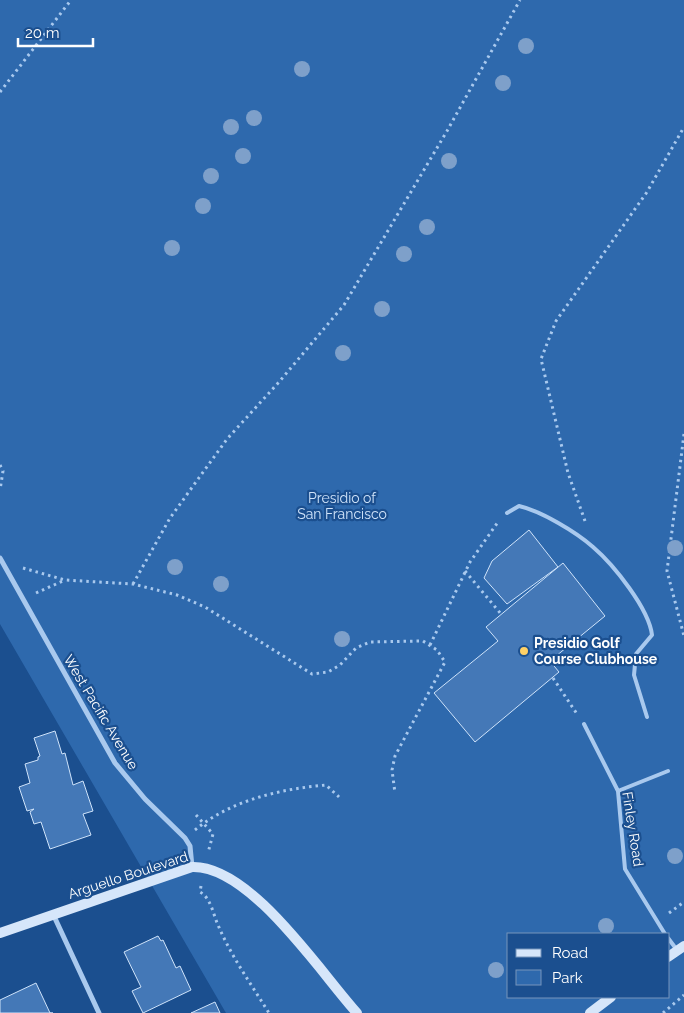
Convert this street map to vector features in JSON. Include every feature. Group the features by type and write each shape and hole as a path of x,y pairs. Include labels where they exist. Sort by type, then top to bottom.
{"street":[{"name":"West Pacific Avenue","path":"2,560 116,763 145,799 185,838"},
{"path":"185,838 190,846 192,867"},
{"name":"Arguello Boulevard","path":"0,932 192,867 205,867 223,873 271,912 357,1013"},
{"path":"53,914 99,1013"},
{"path":"669,956 681,948"},
{"path":"590,1013 610,998"}],"lane":[{"path":"507,513 519,506 537,510 593,546 633,593 650,622 652,635 636,654 634,675 647,717"},
{"name":"Finley Road","path":"584,724 618,791 625,869 664,933"},
{"path":"618,791 668,771"},
{"path":"669,939 681,948"}],"path":[{"path":"0,92 71,0"},
{"path":"133,584 170,518 227,439 280,382 344,304 447,131 520,0"},
{"path":"593,546 568,472 548,396 541,359 556,321 647,192 684,127"},
{"path":"684,434 667,571 684,636"},
{"path":"0,465 4,472 0,490"},
{"path":"430,646 465,571 492,528 507,513"},
{"path":"2,560 65,580 133,584 177,595 205,607 312,674 328,672 340,665 356,648 370,642 424,641 437,650 445,662 395,756 392,770 395,793"},
{"path":"465,571 501,614"},
{"path":"23,598 65,580"},
{"path":"553,678 584,724"},
{"path":"185,838 203,823 229,808 267,795 326,785 339,797"},
{"path":"196,815 213,834 200,892 205,895 223,937 269,1013"},
{"path":"674,910 684,902"},
{"path":"664,1013 684,995"}],"green space":[{"name":"Presidio of San Francisco","path":"0,0 684,0 684,1013 226,1013 0,624"}],"building":[{"path":"529,530 558,567 507,604 484,578 492,561"},
{"name":"Presidio Golf Course Clubhouse","path":"563,563 605,616 550,661 559,672 475,742 434,693 498,641 486,627"},
{"path":"55,731 62,754 65,753 73,785 83,781 93,811 83,814 91,835 50,849 41,822 34,824 30,812 34,809 27,811 19,787 30,783 25,764 38,760 40,756 34,738"},
{"path":"158,936 161,941 163,940 176,968 180,966 191,990 143,1013 132,991 141,987 124,952"},
{"path":"36,983 50,1013 0,1013 0,1000"},
{"path":"215,1002 220,1013 191,1013"}],"place":[{"name":"Presidio Golf Course Clubhouse","path":"524,651"}]}
